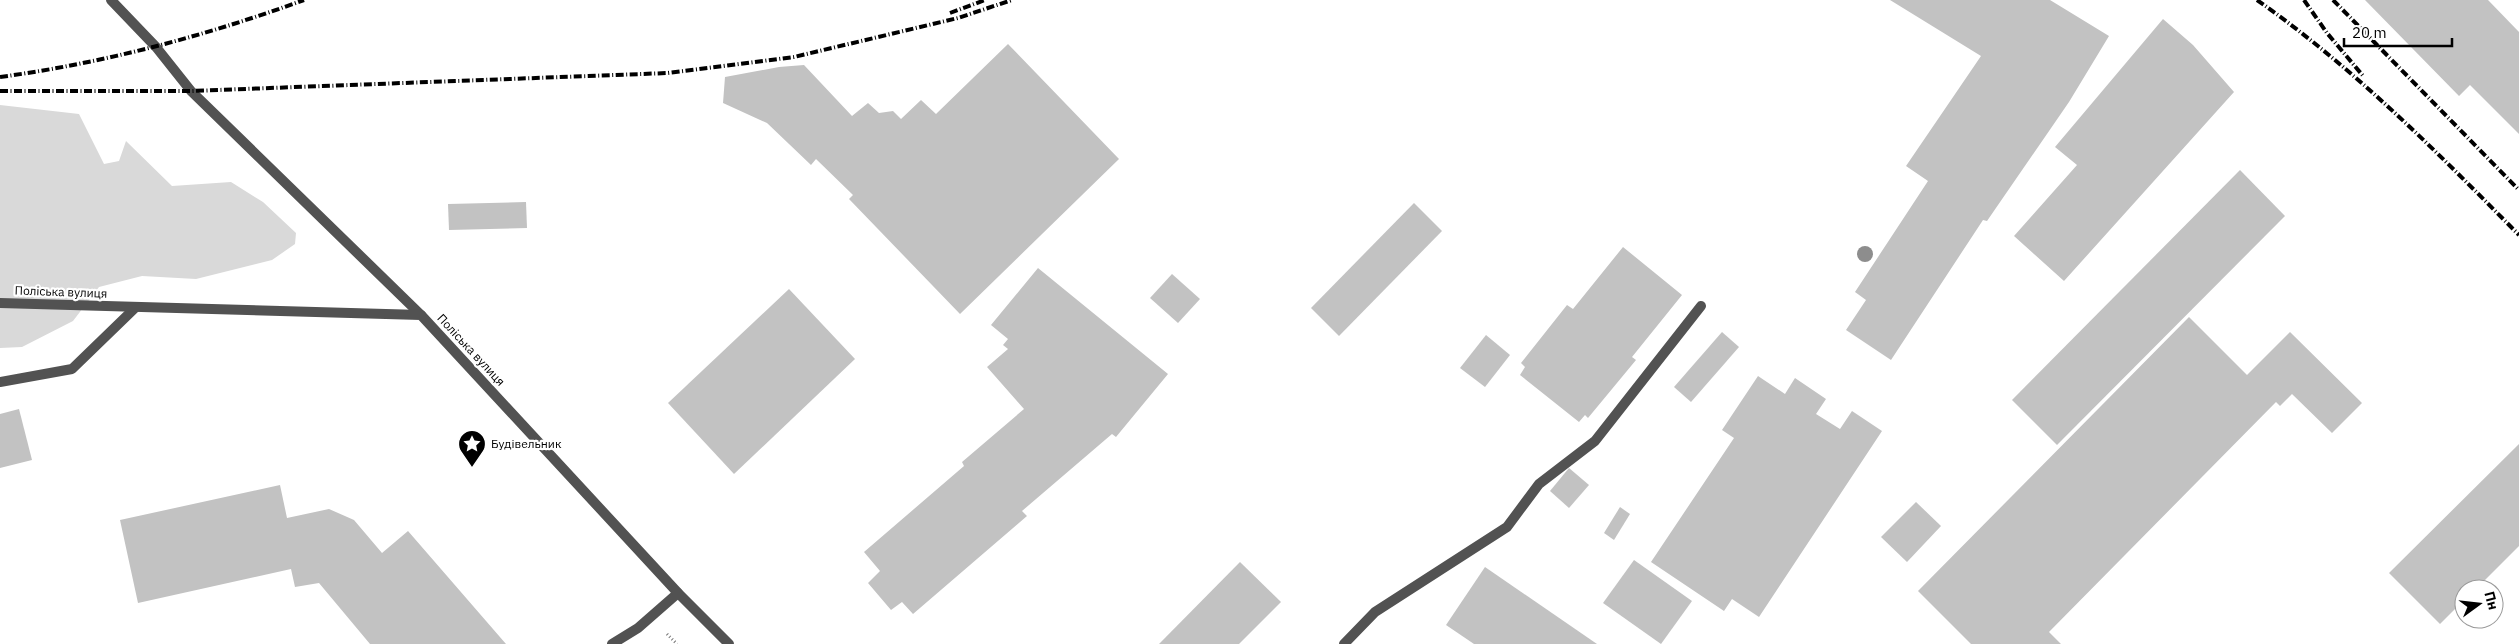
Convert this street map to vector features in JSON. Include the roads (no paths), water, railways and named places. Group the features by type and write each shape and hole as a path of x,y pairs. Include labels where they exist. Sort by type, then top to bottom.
{"street":[{"path":"111,0 156,47 191,90 422,315"},
{"name":"Поліська вулиця","path":"0,303 422,315 678,594 728,644"},
{"path":"1344,644 1375,612 1507,528 1539,484 1595,441 1701,306"},
{"path":"0,382 72,369 136,307"},
{"path":"612,644 638,628 678,594"}],"railway":[{"path":"0,77 77,64 154,47 304,0"},
{"path":"950,13 985,0"},
{"path":"0,91 191,91 668,73 794,57 958,18 1012,0"},
{"path":"2257,0 2293,26 2361,82 2457,172 2519,235"},
{"path":"2304,0 2327,33 2364,77"},
{"path":"2333,0 2519,190"}],"place":[{"name":"Будівельник","path":"472,468"}]}
